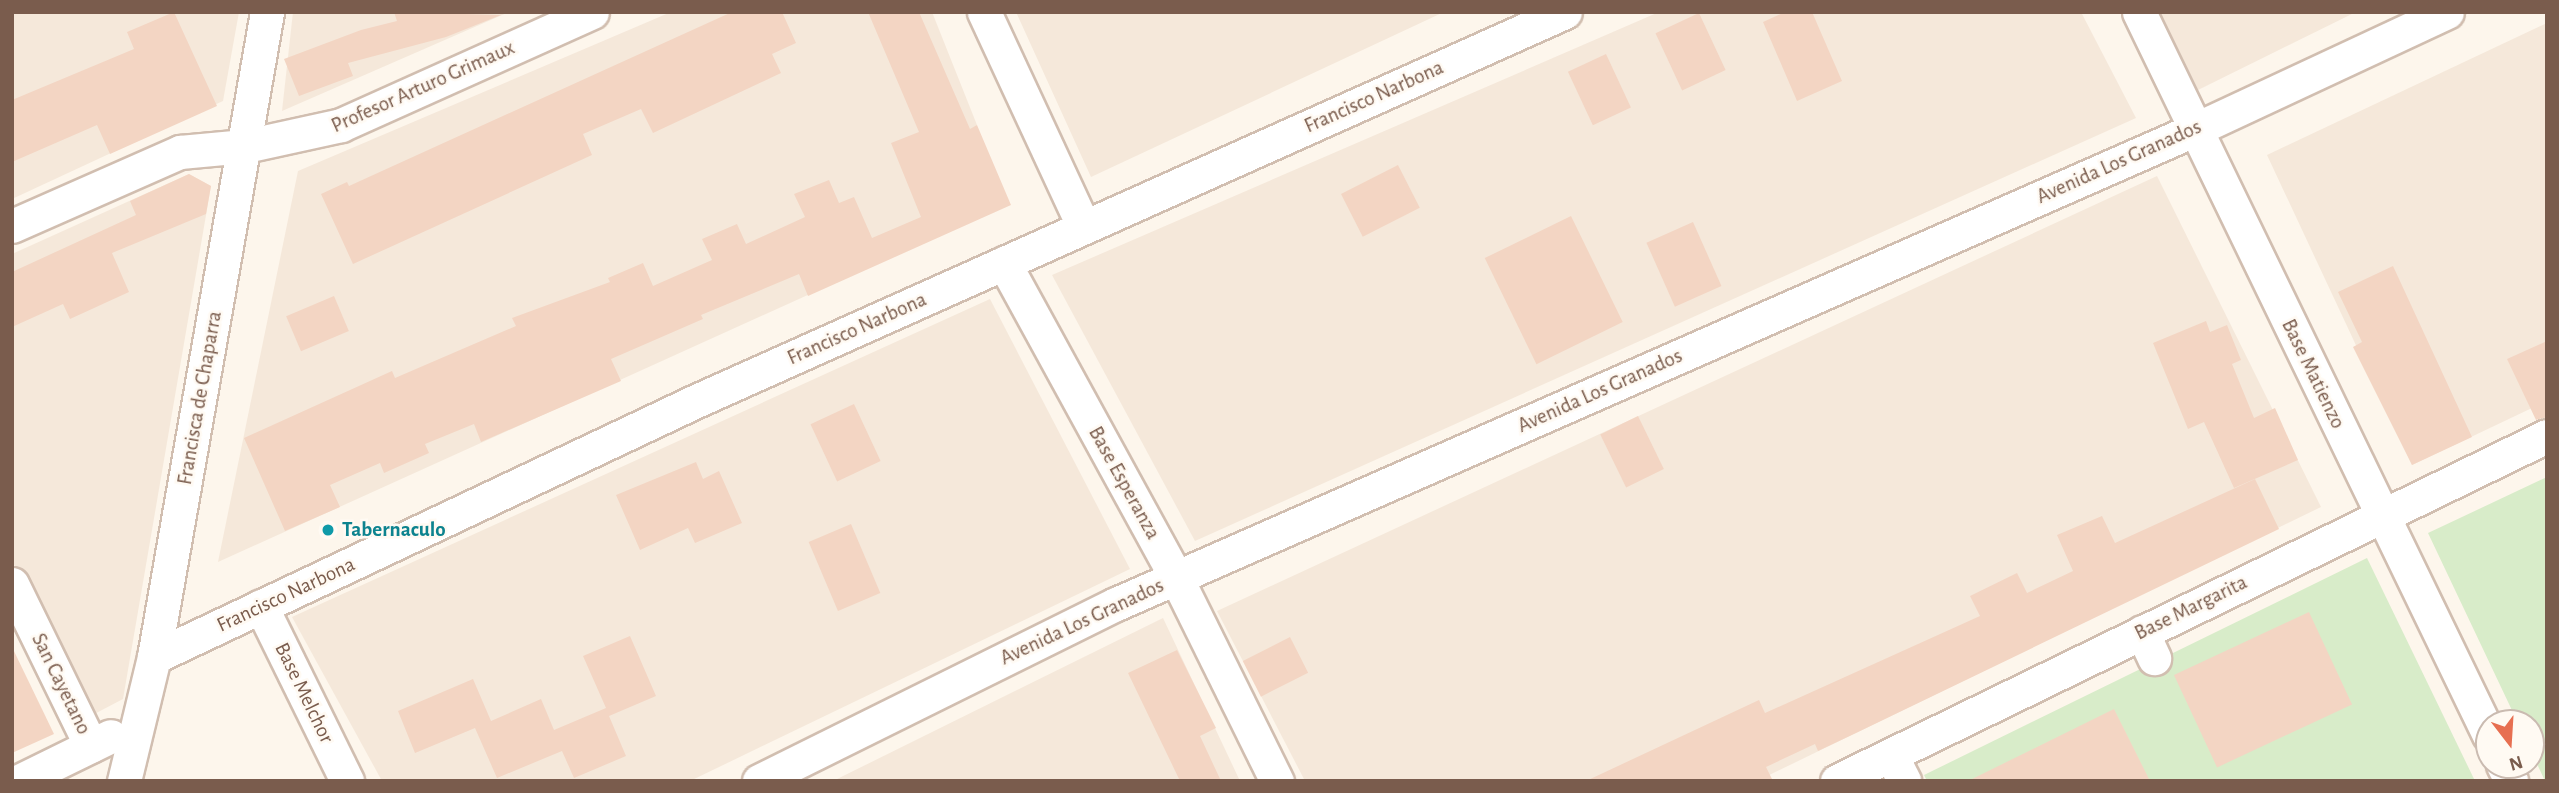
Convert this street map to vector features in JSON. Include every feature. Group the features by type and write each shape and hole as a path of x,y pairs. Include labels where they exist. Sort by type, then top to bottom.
{"street":[{"name":"Francisca de Chaparra","path":"124,781 135,724 154,657 267,12"},
{"name":"Profesor Arturo Grimaux","path":"12,226 180,152 245,146 341,125 592,12"},
{"path":"984,12 1084,227"},
{"name":"Francisco Narbona","path":"154,657 696,401 1565,12"},
{"name":"Base Matienzo","path":"2139,12 2476,709"},
{"name":"Avenida Los Granados","path":"759,781 1176,578 2194,130 2447,12"},
{"name":"Base Esperanza","path":"1004,263 1176,578 1277,781"},
{"name":"Base Margarita","path":"1837,781 1898,768 2148,645 2382,514 2547,436"},
{"name":"San Cayetano","path":"12,583 91,746"},
{"name":"Base Melchor","path":"261,606 347,781"},
{"path":"19,781 135,724"}],"shaded area":[{"path":"12,12 239,12 223,101 12,199"},
{"path":"293,12 509,12 282,111"},
{"path":"671,12 932,12 977,125 938,236 218,562 298,171"},
{"path":"1016,12 1444,12 1091,177"},
{"path":"1659,12 2081,12 2136,118 1195,541 1052,275"},
{"path":"2159,12 2356,12 2198,90"},
{"path":"2547,23 2547,401 2412,465 2267,155"},
{"path":"189,174 211,186 123,699 81,721 12,560 12,254"},
{"path":"2157,176 2321,507 1757,781 1305,781 1217,611"},
{"path":"990,299 1130,569 690,781 382,781 292,617"},
{"path":"1163,618 1240,781 833,781"}],"green space":[{"path":"2547,477 2547,781 2544,779 2545,709 2511,709 2428,533"},
{"path":"2367,558 2475,781 1927,781 1924,775"}],"building":[{"path":"174,12 217,106 110,154 97,125 12,162 12,100 134,49 127,32"},
{"path":"394,12 501,15 446,37 348,63 353,76 299,96 284,59 361,30 397,21"},
{"path":"732,12 782,12 796,43 772,54 781,73 653,133 641,109 583,134 592,155 353,264 321,194 347,182 349,186"},
{"path":"868,12 919,12 970,129 977,125 1011,205 808,296 799,274 701,315 703,319 611,359 621,381 481,442 474,424 425,444 429,453 384,473 380,463 330,485 340,507 285,531 244,438 392,371 395,378 516,326 512,318 610,282 608,278 643,263 653,286 712,260 702,239 737,224 746,244 805,217 794,194 829,180 839,203 854,197 872,238 921,217 891,143 919,132"},
{"path":"1785,12 1812,12 1842,81 1797,101 1763,22"},
{"path":"1699,13 1726,70 1682,90 1655,33"},
{"path":"1606,54 1631,107 1593,125 1568,72"},
{"path":"1398,165 1420,208 1363,237 1341,194"},
{"path":"189,174 211,186 206,214 112,253 129,292 70,319 63,304 12,327 12,272 136,215 130,201"},
{"path":"1571,216 1623,322 1536,364 1485,258"},
{"path":"1693,222 1721,286 1675,307 1646,243"},
{"path":"2393,266 2472,437 2412,465 2353,347 2362,342 2338,292"},
{"path":"334,296 349,331 301,351 286,316"},
{"path":"2206,321 2210,332 2227,325 2241,360 2232,364 2254,418 2275,408 2298,460 2234,488 2204,422 2188,429 2153,343"},
{"path":"2547,341 2547,417 2536,420 2507,359"},
{"path":"854,404 881,461 837,481 810,424"},
{"path":"1638,416 1664,469 1626,487 1600,434"},
{"path":"696,462 703,479 719,471 742,523 695,543 688,528 640,550 616,495"},
{"path":"2255,479 2279,529 1818,751 1815,744 1766,767 1773,781 1586,781 1759,700 1765,713 1980,616 1970,596 2017,573 2027,593 2073,571 2057,535 2102,516 2115,543"},
{"path":"851,524 880,593 838,611 809,542"},
{"path":"2309,612 2352,704 2217,767 2174,675"},
{"path":"630,636 656,696 609,716 626,756 574,778 562,751 497,778 475,728 415,753 398,711 473,679 491,721 541,699 554,730 606,708 583,656"},
{"path":"1290,637 1308,673 1261,697 1243,661"},
{"path":"12,647 54,734 12,753"},
{"path":"1177,650 1216,728 1200,736 1221,781 1180,781 1128,673"},
{"path":"2114,709 2150,781 1968,781"}],"place":[{"name":"Tabernaculo","path":"328,530"}]}
